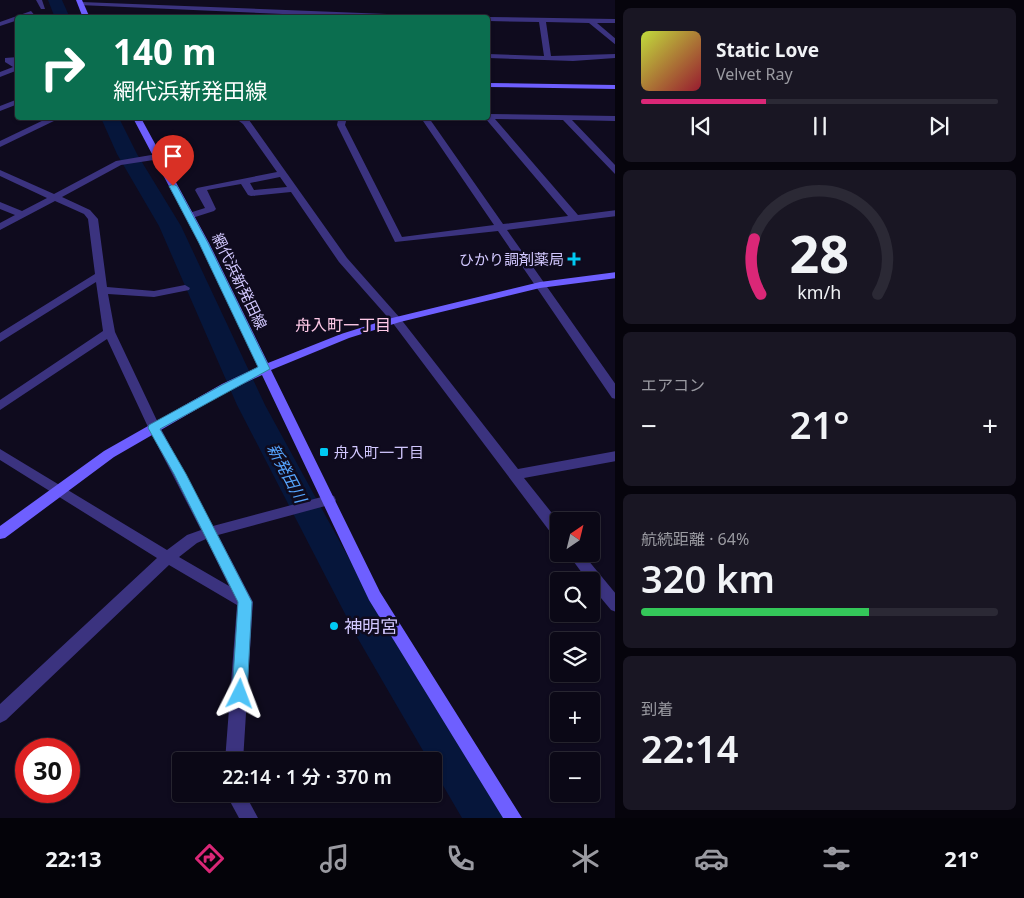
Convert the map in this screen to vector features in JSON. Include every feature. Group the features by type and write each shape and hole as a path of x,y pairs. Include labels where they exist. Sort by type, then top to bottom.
{"street":[{"path":"39,0 43,8"},
{"path":"86,15 80,2 276,14 325,15"},
{"path":"191,15 194,8"},
{"path":"0,24 15,19"},
{"path":"490,19 615,21"},
{"path":"542,21 548,58"},
{"path":"592,22 615,42"},
{"path":"490,56 573,59 615,56"},
{"path":"4,59 15,66"},
{"path":"0,75 15,69"},
{"path":"490,85 550,88 615,87"},
{"path":"0,108 15,102"},
{"path":"490,116 615,119"},
{"path":"490,118 575,218"},
{"path":"566,119 615,172"},
{"path":"0,144 52,120"},
{"name":"網代浜新発田線","path":"138,120 204,243 259,372 374,596 513,818"},
{"path":"242,120 246,122 343,260 396,320 550,522"},
{"path":"342,120 341,125 399,240 615,213"},
{"path":"426,120 615,394"},
{"path":"0,227 119,163 157,157"},
{"path":"0,173 87,212 93,219 109,332 154,428 245,602 235,752"},
{"path":"188,216 210,210 200,190 204,188 282,174"},
{"path":"244,181 251,194 294,189"},
{"path":"0,205 22,215"},
{"path":"0,338 100,276"},
{"path":"0,534 109,454 226,387 259,372 345,336 396,320 540,285 615,276"},
{"path":"102,290 154,294 185,288"},
{"path":"0,406 109,332"},
{"path":"0,454 167,558 245,602"},
{"path":"513,475 615,456"},
{"path":"0,715 167,558 192,539 210,532 324,501"},
{"path":"581,562 615,606"},
{"path":"240,802 249,818"}],"waterway":[{"name":"新発田川","path":"55,0 62,15"},
{"name":"新発田川","path":"111,120 127,154 170,226 251,405 369,627 484,818"}],"place":[{"name":"ひかり調剤薬局","path":"574,259"},
{"name":"舟入町一丁目","path":"324,452"},
{"name":"神明宮","path":"334,626"}],"district":[{"name":"舟入町一丁目","path":"343,325"}],"route":[{"path":"173,186 204,243 264,369 226,387 154,428 180,474 245,602 240,694"}]}
